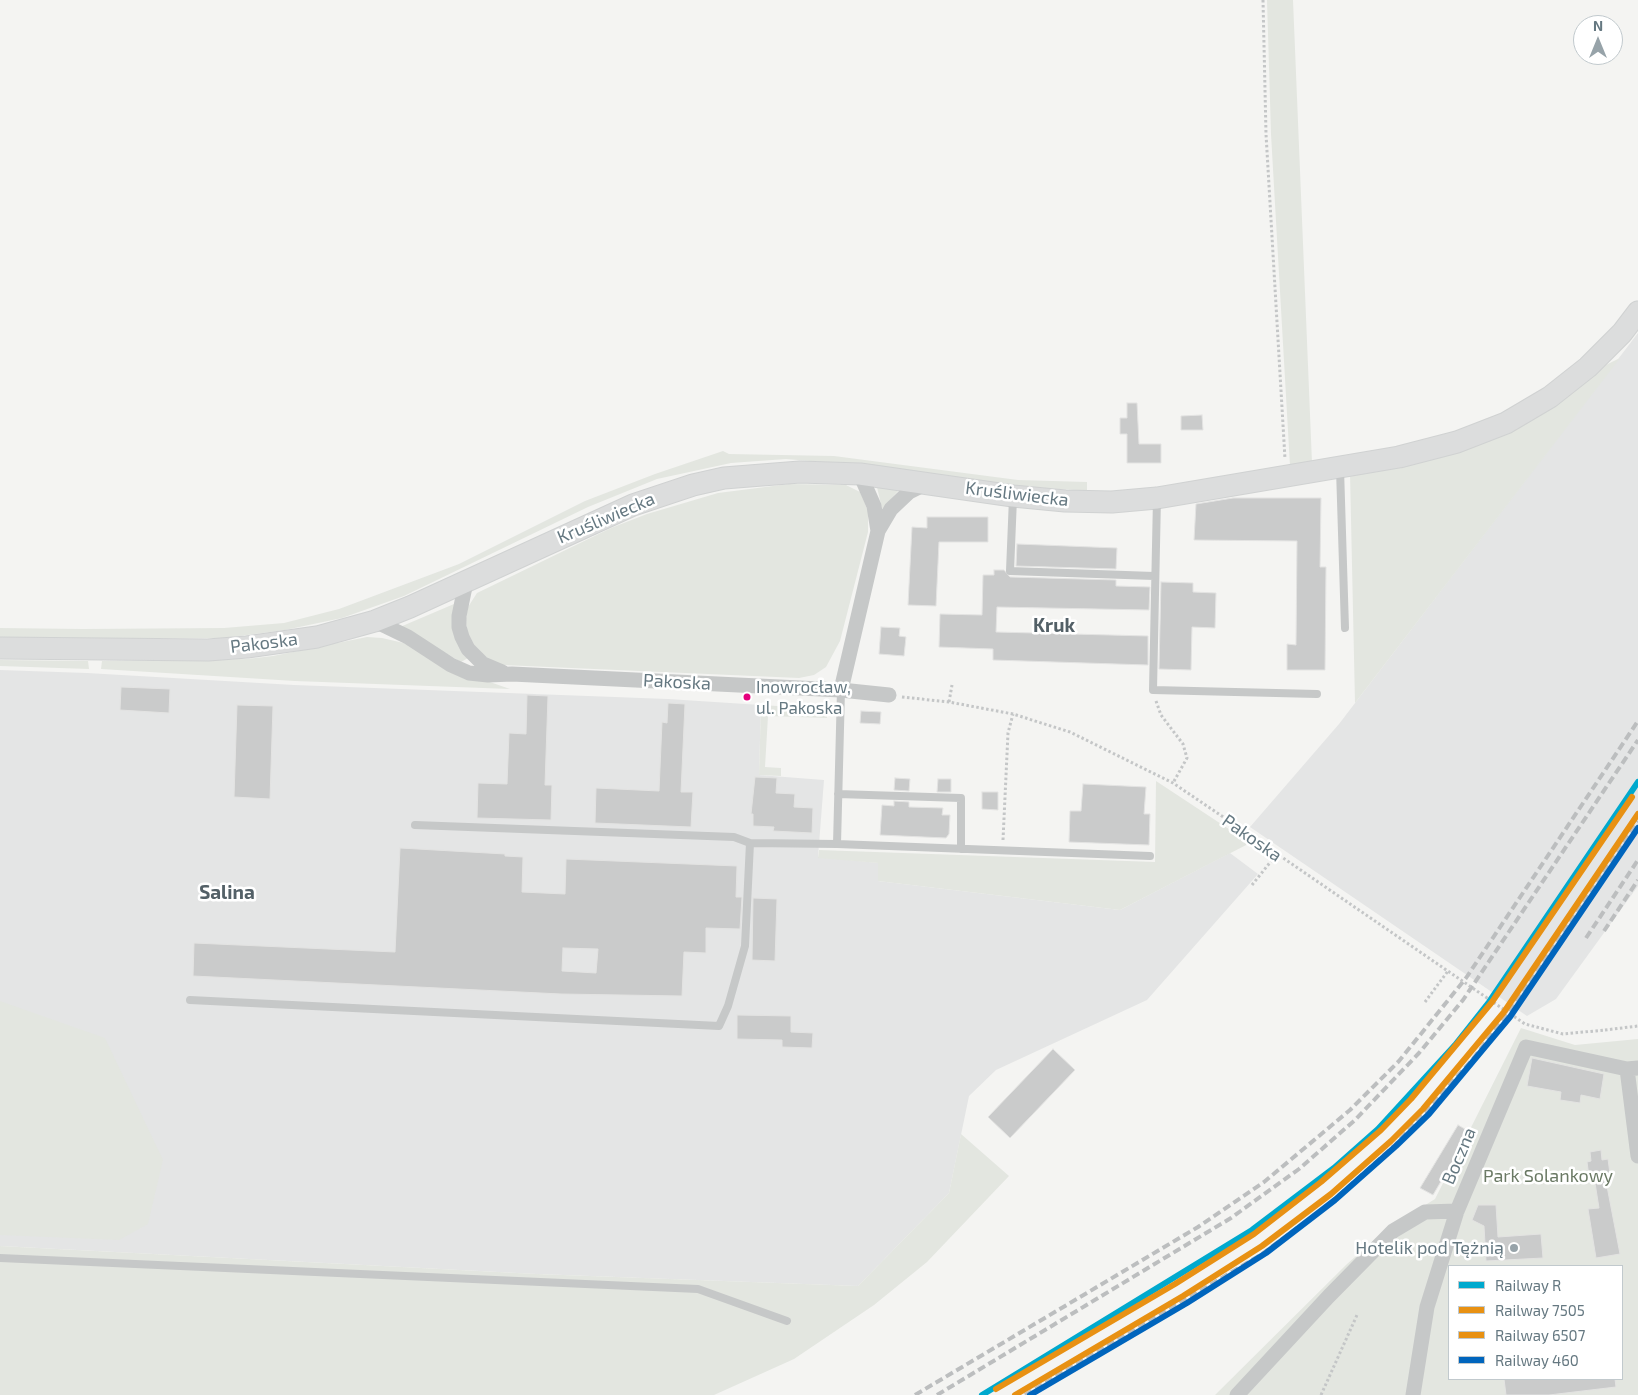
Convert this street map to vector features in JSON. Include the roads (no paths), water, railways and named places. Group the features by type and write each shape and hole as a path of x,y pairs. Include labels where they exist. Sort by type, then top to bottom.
{"main road":[{"name":"Kruśliwiecka","path":"375,621 466,582 633,505 693,485 724,478 800,472 860,474 1013,496 1096,502 1157,498 1428,451 1506,423 1550,397 1588,367 1622,333 1638,312"},
{"name":"Pakoska","path":"0,648 208,650 237,648 317,637 375,621"}],"street":[{"path":"860,474 874,506 878,531"},
{"path":"841,690 878,531 891,509 909,492 927,483"},
{"name":"Pakoska","path":"466,582 459,616 459,627 462,637 468,648 483,664 492,669 512,674"},
{"name":"Pakoska","path":"375,621 408,637 451,665 468,673 841,690 889,695"},
{"name":"Boczna","path":"1413,1395 1427,1307 1457,1211 1526,1047 1633,1069"},
{"path":"1633,1069 1638,1156"},
{"path":"1237,1395 1329,1296 1393,1231 1425,1212 1457,1211"}],"lane":[{"path":"1340,467 1345,628"},
{"path":"1013,496 1010,571 1154,576"},
{"path":"1157,498 1152,690 1317,694"},
{"path":"837,844 841,690"},
{"path":"838,794 962,798 961,849"},
{"path":"415,825 734,837 750,843 837,844 1150,856"},
{"path":"190,1000 718,1026 728,1006 745,946 750,843"},
{"path":"0,1258 698,1288 787,1321"}],"railway":[{"path":"915,1395 1198,1227 1264,1182 1350,1110 1399,1061 1466,978 1638,721"},
{"path":"937,1395 1231,1218 1299,1169 1355,1120 1419,1053 1463,1000 1638,740"},
{"path":"1025,1395 1262,1254 1328,1205 1395,1145 1472,1060 1508,1013 1638,821"},
{"path":"1586,938 1638,860"},
{"path":"1604,931 1638,880"}],"rail line":[{"name":"R","path":"982,1395 1252,1230 1334,1168 1378,1129 1455,1045 1489,1002 1638,782"},
{"name":"6507","path":"996,1389 1175,1284 1254,1234 1321,1182 1381,1130 1411,1099 1492,1002 1632,797"},
{"name":"7505","path":"1015,1395 1183,1296 1262,1246 1331,1194 1391,1141 1423,1109 1504,1012 1638,814"},
{"name":"460","path":"1030,1395 1187,1303 1266,1253 1335,1200 1396,1146 1429,1114 1510,1017 1638,828"}],"place":[{"name":"Inowrocław, ul. Pakoska","path":"747,697"},
{"name":"Hotelik pod Tężnią","path":"1514,1248"}],"district":[{"name":"Kruk","path":"1054,626"},
{"name":"Salina","path":"227,893"}],"park label":[{"name":"Park Solankowy","path":"1548,1176"}]}
